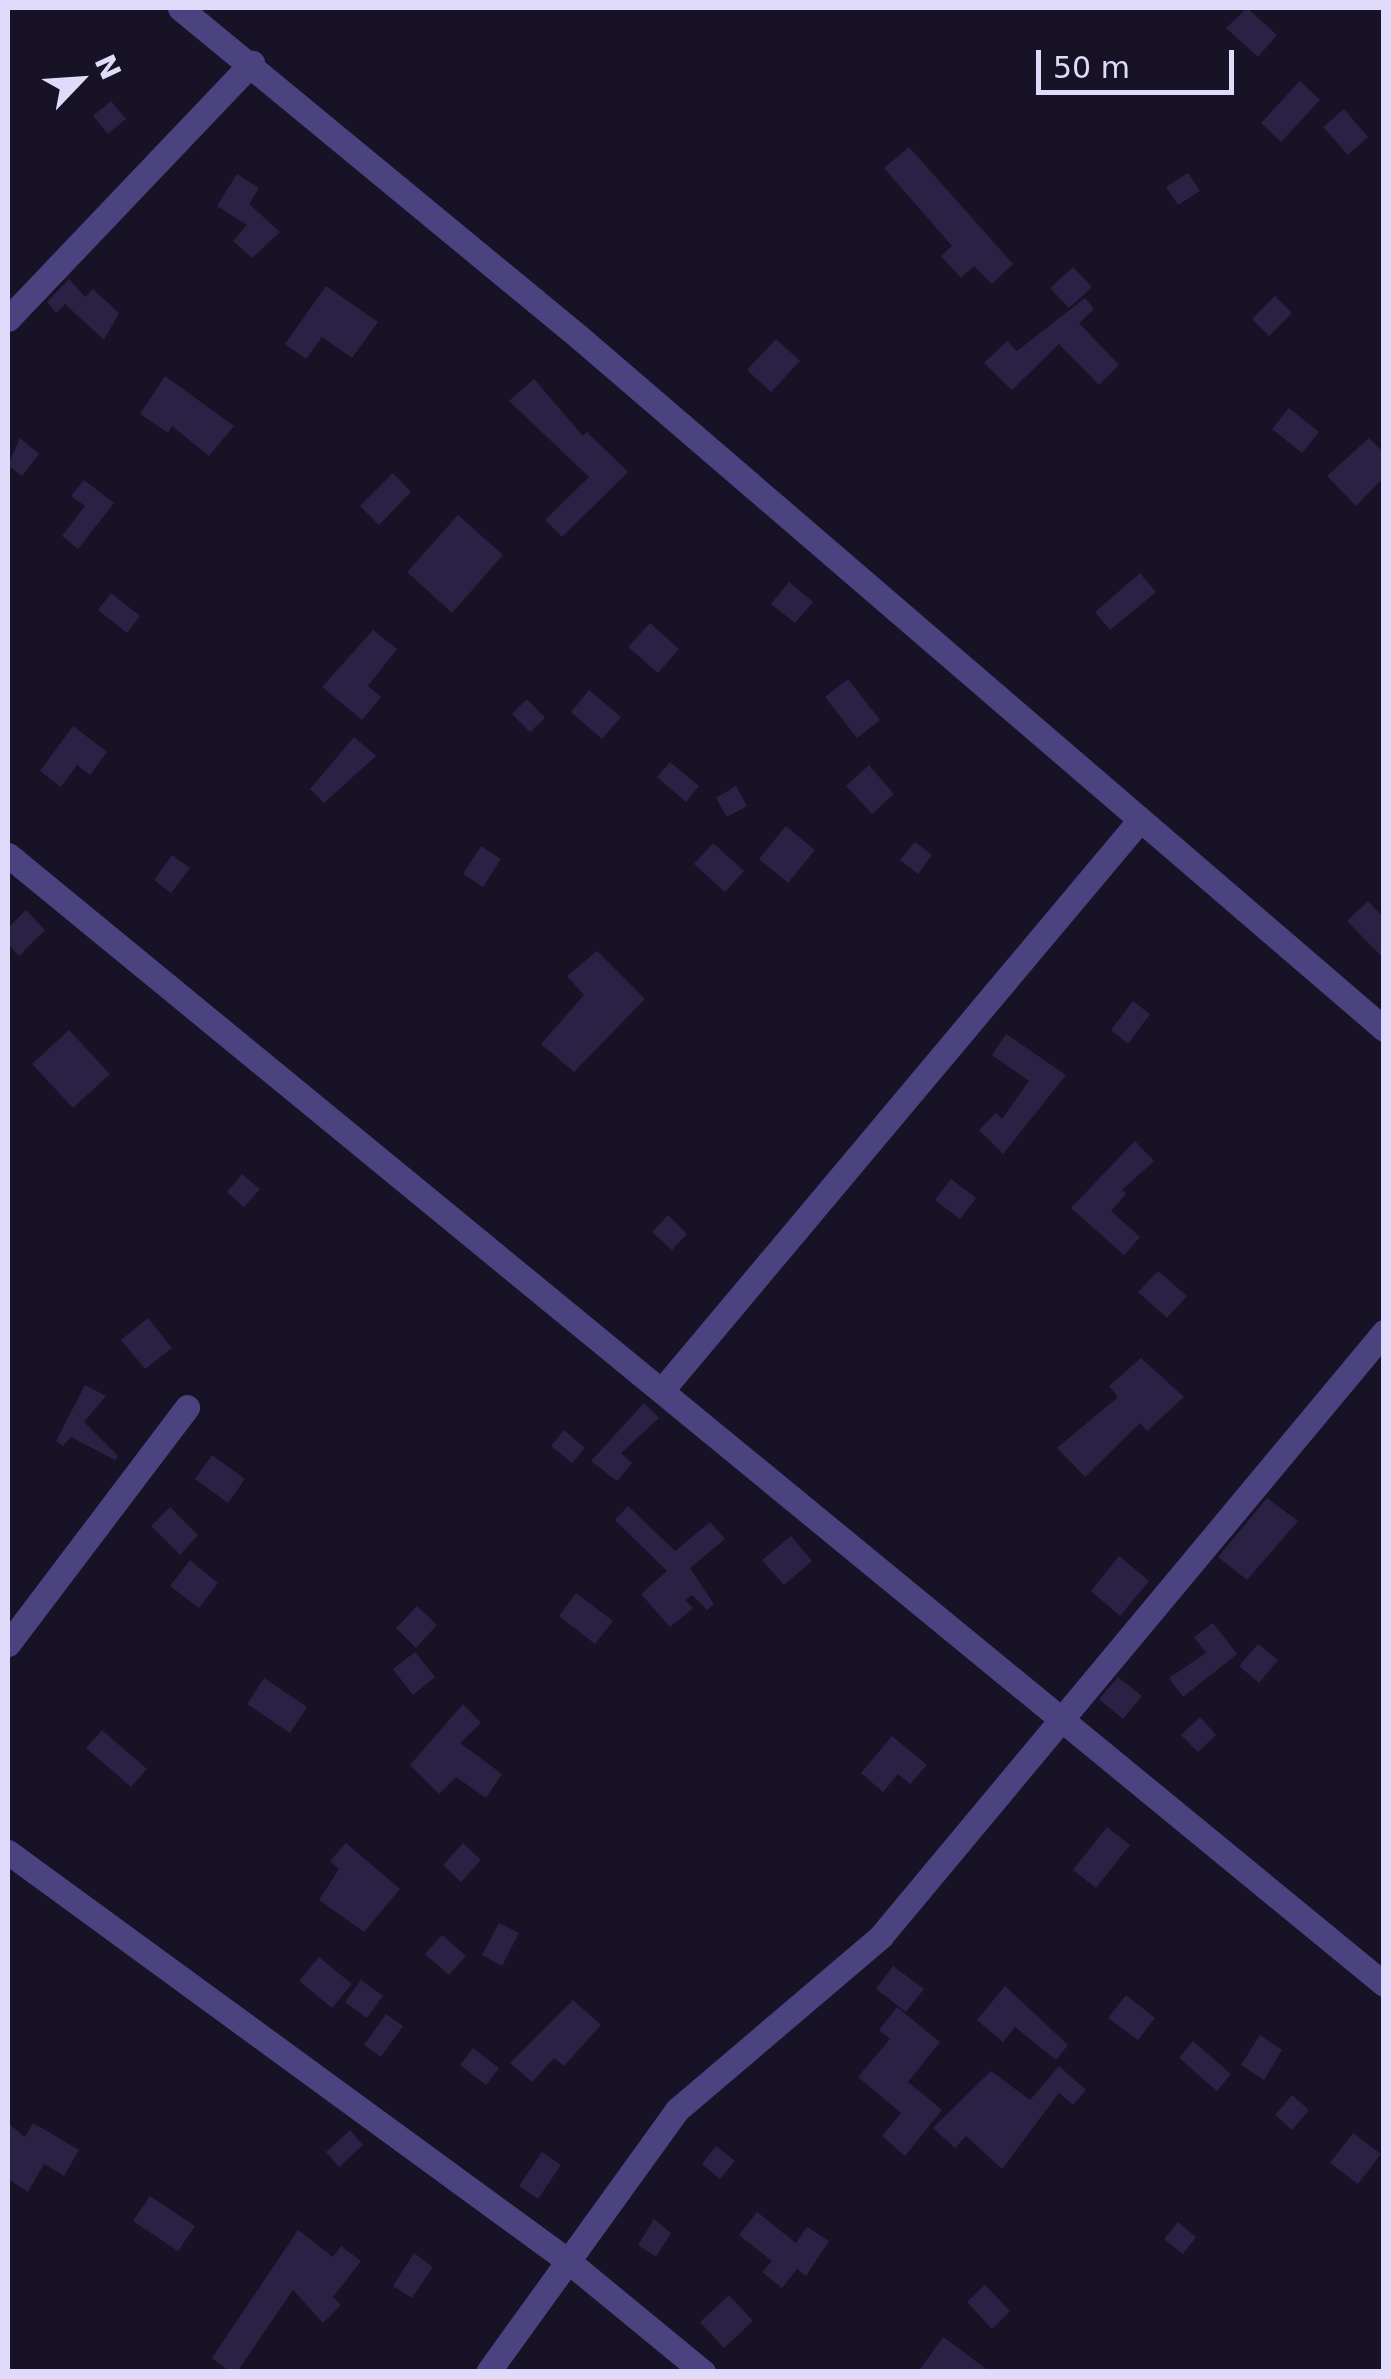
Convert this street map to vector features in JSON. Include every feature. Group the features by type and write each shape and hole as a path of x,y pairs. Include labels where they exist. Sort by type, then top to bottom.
{"street":[{"path":"180,8 252,63 1384,1029"},
{"path":"8,319 252,63"},
{"path":"662,1390 1140,820"},
{"path":"8,855 1384,1984"},
{"path":"488,2372 678,2109 881,1936 1384,1332"},
{"path":"8,1644 186,1407"},
{"path":"8,1852 568,2261 703,2372"}],"building":[{"path":"1247,8 1277,35 1258,57 1226,28"},
{"path":"1300,81 1320,100 1281,142 1261,123"},
{"path":"111,101 126,119 108,134 93,116"},
{"path":"1344,109 1368,137 1348,155 1323,127"},
{"path":"909,147 1013,264 992,284 974,266 961,278 941,256 952,246 884,168"},
{"path":"1188,173 1200,191 1178,205 1166,187"},
{"path":"237,174 259,188 249,204 280,232 252,258 233,241 247,225 217,206"},
{"path":"1073,267 1092,287 1069,308 1050,288"},
{"path":"69,279 85,297 93,289 119,313 104,340 65,304 56,313 47,302"},
{"path":"326,286 378,322 352,358 322,337 306,359 285,344"},
{"path":"1275,296 1292,313 1269,336 1252,319"},
{"path":"1085,298 1094,309 1079,323 1119,365 1099,385 1059,344 1012,390 984,363 1007,341 1017,351"},
{"path":"776,339 800,361 771,392 747,370"},
{"path":"165,376 234,426 209,456 172,426 168,433 140,414"},
{"path":"534,379 583,436 587,432 628,472 562,537 545,520 589,477 509,401"},
{"path":"1289,408 1319,432 1302,453 1272,429"},
{"path":"20,438 39,454 22,476 8,465"},
{"path":"1369,438 1384,453 1384,477 1356,506 1327,476"},
{"path":"393,473 411,492 379,525 360,506"},
{"path":"84,480 114,503 78,549 62,536 85,506 71,496"},
{"path":"458,515 503,555 452,613 407,572"},
{"path":"1140,573 1156,592 1110,630 1095,612"},
{"path":"789,582 813,602 795,623 771,604"},
{"path":"111,593 140,616 127,633 98,610"},
{"path":"650,623 679,649 658,673 628,647"},
{"path":"373,630 397,649 368,686 381,697 362,720 322,687"},
{"path":"848,679 880,720 857,738 825,697"},
{"path":"589,690 621,717 602,739 571,712"},
{"path":"527,699 545,718 530,732 512,714"},
{"path":"73,726 107,752 90,775 77,765 61,787 40,771"},
{"path":"354,737 376,756 324,803 310,789"},
{"path":"670,762 699,786 686,802 657,777"},
{"path":"869,765 894,794 872,814 846,786"},
{"path":"736,786 747,806 727,817 716,798"},
{"path":"786,826 815,850 788,883 759,859"},
{"path":"915,842 932,855 918,874 900,860"},
{"path":"713,843 744,871 725,892 694,864"},
{"path":"481,846 501,859 483,887 463,874"},
{"path":"172,855 190,868 171,893 154,880"},
{"path":"1368,901 1384,918 1384,959 1347,921"},
{"path":"26,910 45,930 19,956 8,944 8,928"},
{"path":"597,951 645,999 574,1072 541,1044 584,995 567,976"},
{"path":"1133,1001 1150,1014 1128,1044 1111,1030"},
{"path":"69,1030 110,1074 73,1108 32,1064"},
{"path":"1006,1034 1066,1075 1003,1154 979,1130 996,1113 1002,1119 1029,1081 992,1055"},
{"path":"1135,1141 1154,1161 1122,1190 1126,1194 1111,1211 1140,1237 1124,1255 1071,1208"},
{"path":"242,1174 260,1189 244,1207 227,1192"},
{"path":"951,1179 976,1198 960,1219 935,1200"},
{"path":"668,1215 687,1234 672,1250 652,1232"},
{"path":"1158,1271 1187,1296 1167,1318 1138,1292"},
{"path":"148,1318 172,1348 145,1369 121,1340"},
{"path":"1141,1358 1184,1397 1147,1431 1140,1423 1085,1477 1057,1448 1118,1397 1109,1386"},
{"path":"85,1385 106,1396 84,1422 118,1456 115,1460 71,1437 63,1446 56,1441"},
{"path":"644,1403 659,1418 621,1453 632,1463 617,1481 591,1461"},
{"path":"564,1430 585,1448 572,1463 551,1446"},
{"path":"212,1455 245,1479 228,1503 195,1479"},
{"path":"1267,1498 1298,1521 1247,1580 1218,1557"},
{"path":"628,1506 675,1551 710,1522 725,1539 690,1568 714,1604 707,1610 692,1595 685,1600 693,1608 670,1627 641,1594 667,1571 615,1520"},
{"path":"170,1507 198,1535 180,1555 151,1526"},
{"path":"791,1536 812,1561 784,1585 762,1560"},
{"path":"1119,1556 1149,1581 1120,1616 1091,1591"},
{"path":"190,1560 218,1583 199,1608 170,1586"},
{"path":"576,1593 613,1621 595,1644 559,1616"},
{"path":"417,1606 437,1625 416,1648 396,1628"},
{"path":"1213,1623 1237,1654 1183,1697 1169,1678 1206,1653 1194,1637"},
{"path":"1258,1644 1278,1660 1259,1683 1239,1666"},
{"path":"415,1652 435,1677 413,1695 393,1669"},
{"path":"1118,1677 1142,1696 1123,1719 1099,1699"},
{"path":"264,1678 307,1707 290,1733 247,1704"},
{"path":"463,1704 481,1723 460,1743 502,1774 486,1798 456,1777 439,1794 410,1765"},
{"path":"1200,1717 1216,1735 1198,1752 1181,1735"},
{"path":"102,1730 147,1769 131,1787 86,1748"},
{"path":"892,1736 927,1765 910,1784 898,1774 883,1792 861,1773"},
{"path":"1107,1827 1130,1845 1096,1888 1073,1870"},
{"path":"346,1843 400,1889 364,1932 319,1900 339,1869 330,1861"},
{"path":"463,1843 481,1860 461,1882 443,1865"},
{"path":"499,1923 519,1933 502,1966 482,1955"},
{"path":"442,1935 466,1956 449,1975 425,1954"},
{"path":"319,1957 352,1984 332,2008 299,1981"},
{"path":"893,1966 924,1989 906,2012 876,1989"},
{"path":"361,1980 383,1996 367,2018 345,2002"},
{"path":"1005,1986 1068,2045 1056,2060 1015,2027 1003,2042 977,2020"},
{"path":"1126,1995 1155,2018 1138,2040 1108,2018"},
{"path":"573,2000 601,2025 564,2066 554,2058 532,2082 510,2063"},
{"path":"897,2007 940,2042 908,2082 942,2110 905,2156 882,2136 901,2113 858,2077 890,2039 879,2030"},
{"path":"386,2014 403,2026 381,2057 364,2045"},
{"path":"1260,2035 1282,2050 1264,2080 1241,2065"},
{"path":"1193,2041 1231,2074 1217,2091 1179,2058"},
{"path":"473,2048 499,2068 486,2085 460,2065"},
{"path":"1059,2066 1086,2090 1073,2105 1059,2093 1002,2169 966,2136 955,2148 933,2128 991,2071 1030,2100"},
{"path":"1292,2095 1309,2110 1292,2130 1275,2115"},
{"path":"8,2123 25,2137 33,2123 79,2150 64,2176 44,2164 28,2192 8,2179"},
{"path":"350,2130 363,2145 339,2167 326,2152"},
{"path":"1353,2133 1381,2154 1358,2184 1330,2163"},
{"path":"716,2146 735,2161 720,2179 702,2164"},
{"path":"542,2152 561,2165 538,2199 519,2186"},
{"path":"150,2196 195,2226 178,2251 133,2221"},
{"path":"757,2212 796,2243 807,2227 829,2241 806,2276 797,2269 782,2288 762,2272 772,2261 739,2235"},
{"path":"654,2219 671,2233 656,2257 638,2245"},
{"path":"1178,2222 1196,2237 1183,2254 1164,2239"},
{"path":"298,2230 333,2257 341,2246 361,2261 333,2297 341,2305 323,2323 293,2290 237,2372 230,2372 212,2358"},
{"path":"414,2253 433,2267 412,2298 393,2286"},
{"path":"985,2285 1010,2311 992,2329 967,2302"},
{"path":"729,2295 753,2321 724,2348 700,2322"},
{"path":"943,2337 957,2347 990,2372 918,2372"}]}
